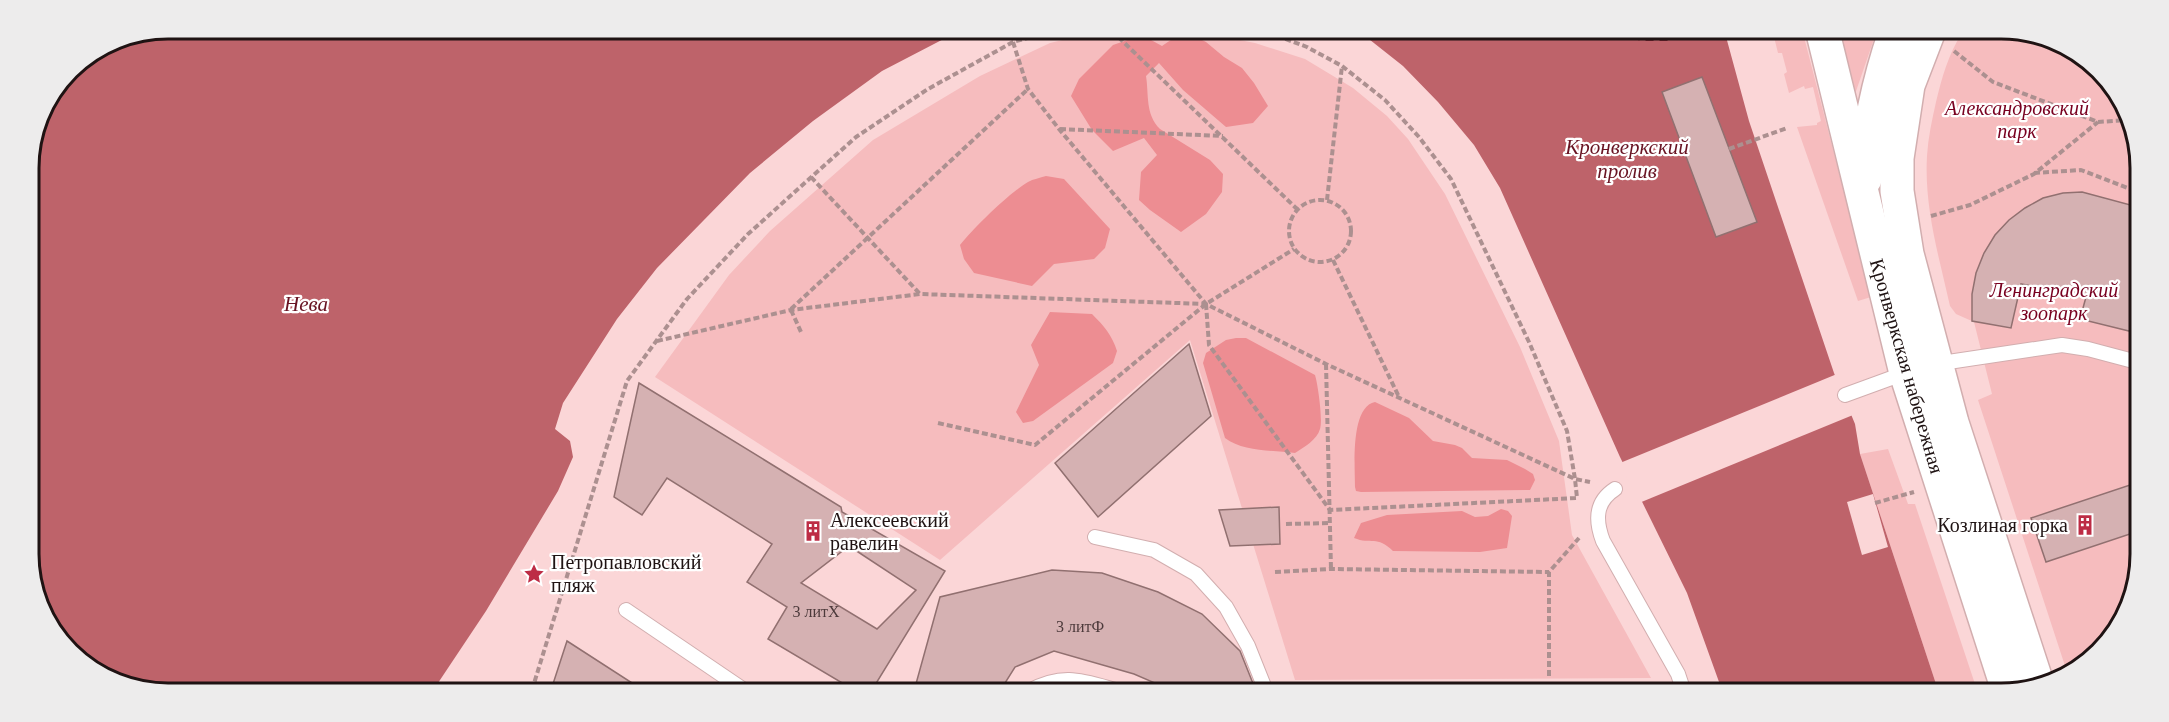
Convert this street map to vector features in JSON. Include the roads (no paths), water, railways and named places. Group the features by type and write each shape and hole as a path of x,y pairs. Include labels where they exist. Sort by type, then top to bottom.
{"main road":[{"name":"Кронверкская набережная","path":"1824,39 1864,208 1920,369 2035,679"},
{"path":"1864,208 1866,155 1881,75 1893,39"},
{"name":"Кронверкская набережная","path":"1937,39 1908,85 1897,158 1897,191 1907,254 1920,369 2006,683"}],"lane":[{"path":"1845,395 1920,369 2062,345 2130,360"},
{"path":"1615,489 1606,495 1600,504 1597,518 1603,541 1681,683"},
{"path":"1095,537 1154,550 1196,574 1226,607 1248,646 1263,683"},
{"path":"626,610 734,683"},
{"path":"1045,683 1051,680 1073,679 1088,683"}],"water":[{"name":"Нева","path":"159,39 944,39 882,71 813,121 750,173 657,268 617,319 563,403 555,429 570,441 573,457 558,491 486,611 438,683 151,682 134,679 103,666 71,639 52,611 41,579 39,563 39,159 43,134 49,119 56,103 71,83 83,71 111,52 143,41"},
{"name":"Кронверкский пролив","path":"1369,39 1727,39 1749,121 1834,373 1855,424 1860,454 1936,683 1719,683 1687,593 1620,457 1500,188 1474,145 1438,102 1403,66"}],"place":[{"name":"Козлиная горка","path":"2085,525"},
{"name":"Алексеевский равелин","path":"813,531"},
{"name":"Петропавловский пляж","path":"534,574"}],"park label":[{"name":"Александровский парк","path":"2017,120"},
{"name":"Ленинградский зоопарк","path":"2054,302"}]}
